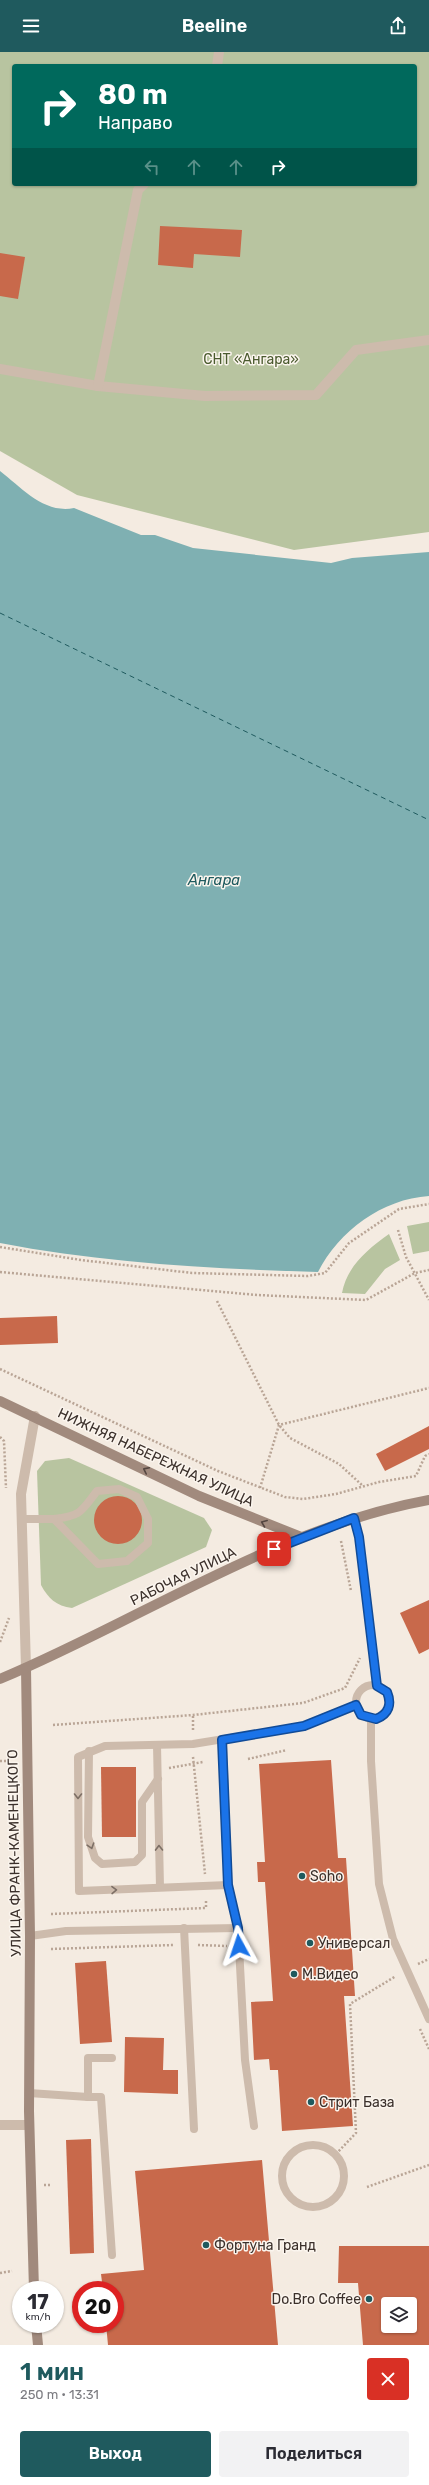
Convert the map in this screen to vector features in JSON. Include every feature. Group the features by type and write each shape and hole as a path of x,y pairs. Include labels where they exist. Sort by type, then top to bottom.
{"main road":[{"name":"НИЖНЯЯ НАБЕРЕЖНАЯ УЛИЦА","path":"0,1401 35,1416 199,1496 300,1537"},
{"name":"РАБОЧАЯ УЛИЦА","path":"0,1679 26,1668 233,1566 300,1537 354,1518 429,1500"},
{"name":"УЛИЦА ФРАНК-КАМЕНЕЦКОГО","path":"26,1668 30,1936 29,2125 34,2281"},
{"path":"37,2333 38,2345"}],"street":[{"path":"217,64 219,52"},
{"path":"98,386 138,190 142,186"},
{"path":"0,369 98,386 205,396 316,396 356,350 429,340"},
{"name":"УЛИЦА ФРАНК-КАМЕНЕЦКОГО","path":"26,1668 22,1519 23,1474 35,1416"},
{"path":"0,2125 29,2125"}],"lane":[{"path":"22,1519 54,1519 73,1517 82,1511 97,1491 119,1489 137,1497 148,1519 148,1543 127,1561 98,1564 54,1519"},
{"path":"354,1518 359,1537 377,1686"},
{"path":"377,1686 387,1692 390,1704 385,1714 371,1719 361,1715 356,1705 356,1700 361,1690 366,1687 377,1686"},
{"path":"228,1885 79,1890 78,1757 88,1751 105,1746 193,1744 304,1726 356,1705"},
{"path":"371,1719 371,1761 379,1884 393,1939 429,2019"},
{"path":"222,1740 228,1885 238,1928 245,2060 254,2126"},
{"path":"157,1745 160,1887"},
{"path":"88,1751 88,1837 95,1858 102,1864 135,1862 142,1855 142,1802 158,1780"},
{"path":"184,1928 194,2129"},
{"path":"30,1936 66,1931 238,1928"},
{"path":"88,2096 88,2058 112,2058"},
{"path":"29,2093 101,2097 112,2255"},
{"path":"317,2144 327,2147 336,2154 342,2163 344,2184 332,2201 322,2206 312,2207 293,2200 282,2182 282,2173 290,2154 303,2146 317,2144"}],"path":[{"path":"0,1247 81,1260 192,1272 308,1276 325,1273 349,1243 399,1209 429,1204"},
{"path":"398,1230 406,1257 429,1300"},
{"path":"0,1272 257,1294 366,1300 415,1273 429,1270"},
{"path":"218,1301 279,1425 290,1438 339,1464 364,1486"},
{"path":"0,1369 260,1488 285,1497 303,1499 336,1494 364,1486 416,1476 425,1456 429,1454"},
{"path":"279,1425 429,1388"},
{"path":"260,1488 279,1425"},
{"path":"341,1541 351,1594"},
{"path":"53,1725 193,1715 302,1703 345,1688 362,1654"},
{"path":"248,1760 287,1750"},
{"path":"0,1761 8,1761"},
{"path":"184,1767 193,1763 203,1762"},
{"path":"51,1914 206,1908 193,1763"},
{"path":"51,1949 185,1944 239,1946"},
{"path":"336,2154 356,2133 350,2004 407,1969 429,1959"},
{"path":"367,2187 429,2165"},
{"path":"0,2273 12,2271"}],"green space":[{"name":"СНТ «Ангара»","path":"0,52 429,52 429,532 294,550 77,495 0,451"},
{"path":"429,1222 429,1251 413,1254 407,1226"},
{"path":"389,1234 400,1260 385,1269 365,1294 342,1293 348,1274 354,1266 366,1252"},
{"path":"69,1458 204,1518 212,1530 206,1547 72,1608 53,1601 41,1585 37,1471 45,1461"}],"water":[{"name":"Ангара","path":"0,471 25,492 53,507 63,509 74,508 141,535 155,535 193,548 331,563 352,558 429,552 429,1196 412,1198 395,1203 364,1220 338,1243 318,1272 158,1264 79,1256 0,1243"}],"building":[{"path":"160,226 242,230 240,257 194,254 193,268 158,265"},
{"path":"0,253 25,257 18,299 0,296"},
{"path":"57,1316 58,1343 0,1345 0,1318"},
{"path":"429,1426 429,1449 385,1471 376,1454"},
{"path":"118,1496 127,1498 135,1503 140,1511 142,1520 140,1529 135,1537 127,1542 118,1544 109,1542 101,1537 96,1529 94,1520 96,1511 101,1503 109,1498"},
{"path":"429,1600 429,1649 419,1654 400,1613"},
{"name":"Универсал","path":"331,1760 338,1858 346,1858 355,1996 344,1996 353,2126 282,2131 278,2070 270,2070 269,2059 254,2060 251,2002 273,2001 265,1882 258,1882 257,1862 265,1862 259,1764"},
{"path":"101,1767 136,1767 136,1837 102,1837"},
{"path":"106,1961 112,2042 80,2044 75,1963"},
{"path":"125,2037 164,2038 163,2070 178,2070 178,2094 124,2092"},
{"path":"91,2139 94,2253 70,2254 66,2140"},
{"name":"Фортуна Гранд","path":"262,2160 278,2345 108,2345 107,2333 124,2333 124,2281 102,2281 101,2274 144,2270 135,2171"},
{"path":"339,2246 429,2246 429,2345 363,2345 358,2283 338,2283"}],"ferry route":[{"path":"0,613 429,820"}],"place":[{"name":"Soho","path":"302,1876"},
{"name":"Универсал","path":"310,1943"},
{"name":"М.Видео","path":"294,1974"},
{"name":"Стрит База","path":"311,2102"},
{"name":"Фортуна Гранд","path":"206,2245"},
{"name":"Do.Bro Coffee","path":"369,2299"}],"route":[{"path":"239,1946 238,1928 228,1885 222,1740 304,1726 356,1705 361,1715 366,1718 376,1719 385,1714 390,1704 387,1692 383,1688 377,1686 359,1537 354,1518 300,1537 274,1549"}]}
